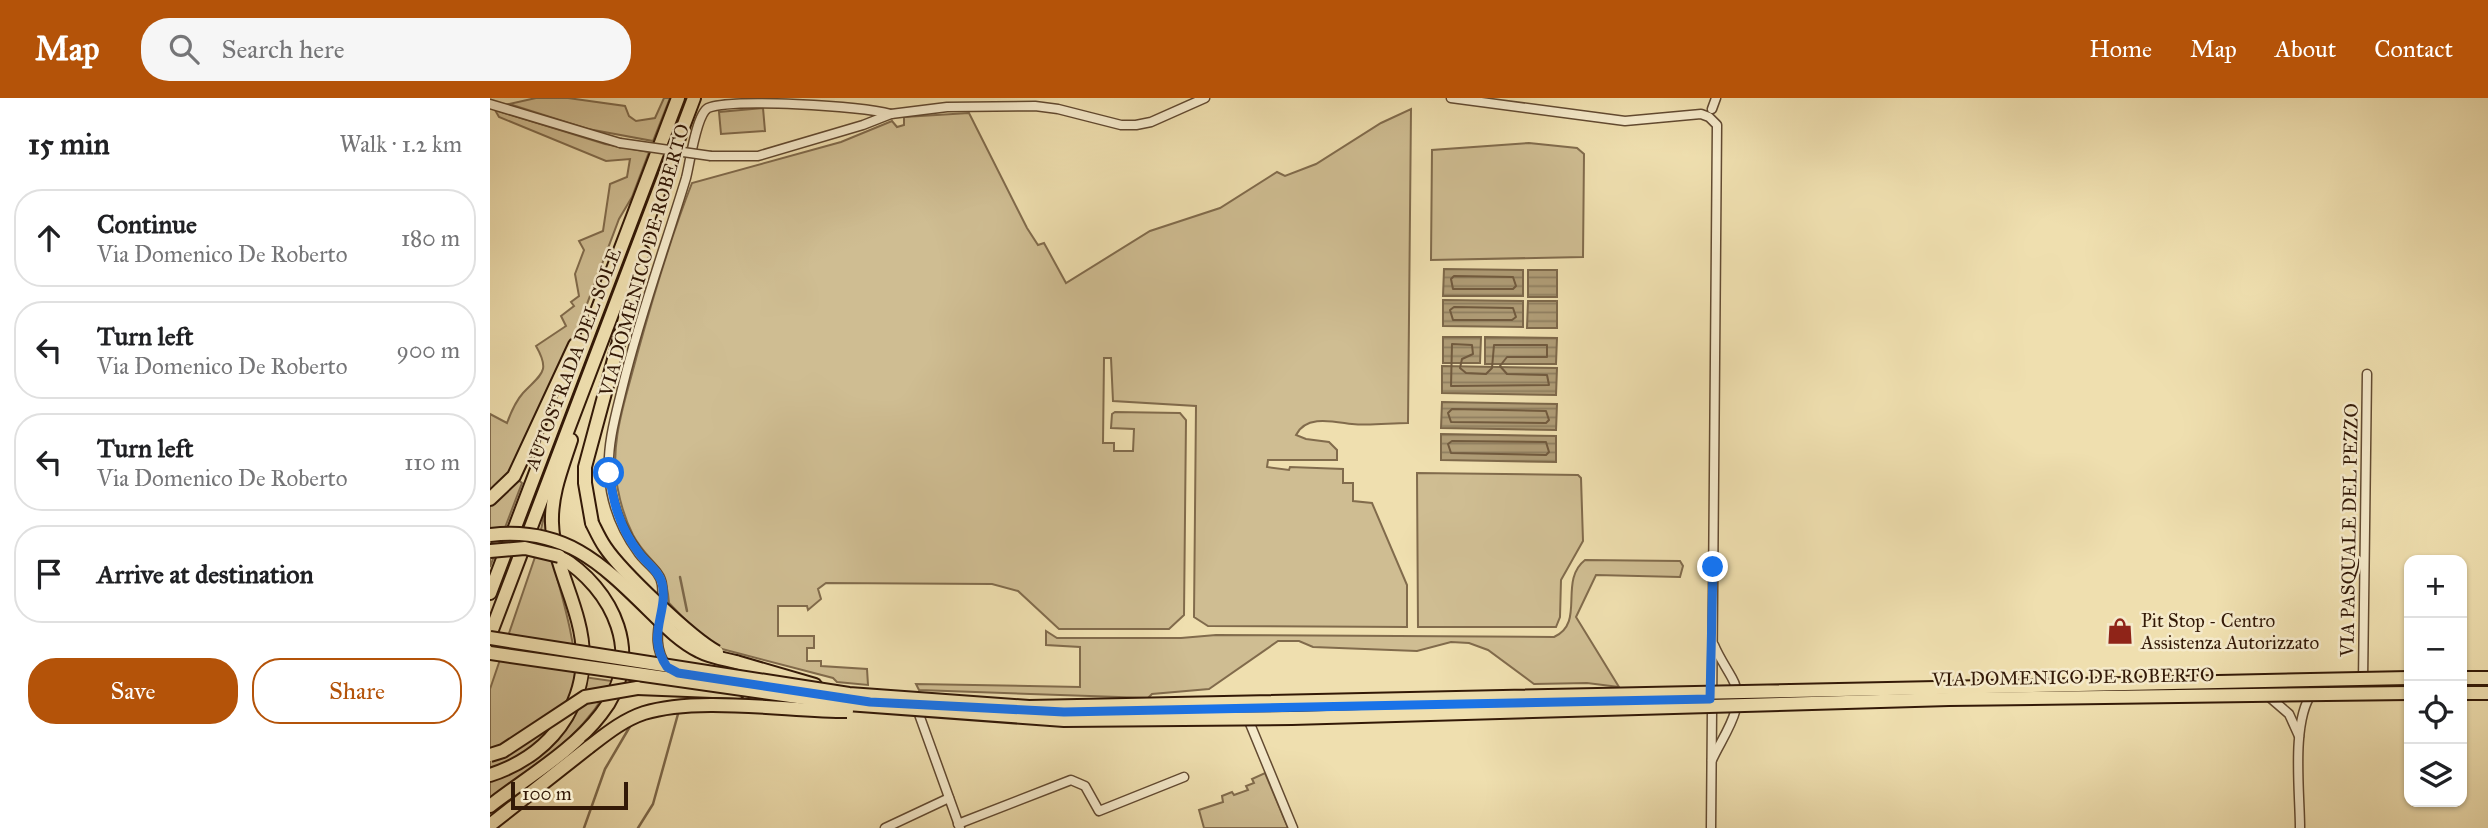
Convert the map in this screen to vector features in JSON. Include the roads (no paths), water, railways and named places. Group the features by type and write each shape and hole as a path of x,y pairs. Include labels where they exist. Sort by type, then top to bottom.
{"highway":[{"name":"AUTOSTRADA DEL SOLE","path":"490,593 678,98"},
{"name":"AUTOSTRADA DEL SOLE","path":"490,637 694,98"},
{"path":"682,131 631,290 585,467 584,483 592,523 605,548 694,637 736,662"},
{"path":"490,499 514,476 615,259"},
{"path":"490,775 531,756 549,742 562,725 578,690 583,656 579,622 556,554 553,508 592,363"},
{"path":"490,535 519,533 569,545 607,568 675,635 700,652 849,694"},
{"path":"490,551 514,548 536,550 559,556 577,567 605,596 619,629 622,650 619,678 603,713 586,730 490,806"},
{"path":"490,637 849,694 1030,707 2404,678"},
{"path":"490,653 758,693 935,712 1064,720 1292,718 1949,699 2404,693"},
{"path":"2467,678 2488,678"},
{"path":"490,755 503,751 585,697 609,690 637,688 758,693"},
{"path":"2467,692 2488,693"},
{"path":"490,825 589,747 622,723 641,714 690,705 805,711 935,712"}],"street":[{"path":"490,104 620,143 711,156 765,154 891,114 955,102 1035,106 1121,125 1136,125 1151,122 1205,98"},
{"path":"1451,98 1625,121 1710,113"},
{"path":"1710,828 1718,131 1710,113 1716,98"},
{"path":"757,100 834,104 891,114"},
{"name":"VIA DOMENICO DE ROBERTO","path":"757,100 713,106 701,116 686,177 639,320 614,425 609,460 612,495 626,533 659,575 662,584 657,643 667,667 678,673 776,690 915,706 1077,713 2404,687"},
{"name":"VIA PASQUALE DEL PEZZO","path":"2363,687 2367,374"},
{"path":"1710,763 1734,715 1738,698 1732,679 1711,639"},
{"path":"2467,687 2488,687"},
{"path":"2300,828 2300,739 2306,701 2315,689"},
{"path":"2259,690 2289,715 2300,739"},
{"path":"915,706 959,826 1071,780 1085,786 1099,811 1184,777"},
{"path":"1244,710 1293,828"},
{"path":"885,828 949,798"}],"water":[{"path":"1444,269 1523,270 1523,296 1443,296"},
{"path":"1528,270 1557,270 1557,297 1528,297"},
{"path":"1443,300 1523,301 1523,327 1443,326"},
{"path":"1528,301 1557,301 1557,328 1527,328"},
{"path":"1443,337 1481,337 1480,363 1443,363"},
{"path":"1485,337 1557,338 1556,364 1485,364"},
{"path":"1442,366 1557,368 1556,395 1442,393"},
{"path":"1442,402 1557,404 1556,430 1441,428"},
{"path":"1441,434 1556,436 1556,462 1441,460"}],"waterway":[{"path":"680,577 687,611"},
{"path":"638,828 653,804 678,714"},
{"path":"584,828 605,769 632,723"}],"place":[{"name":"Pit Stop - Centro Assistenza Autorizzato","path":"2120,631"}]}
